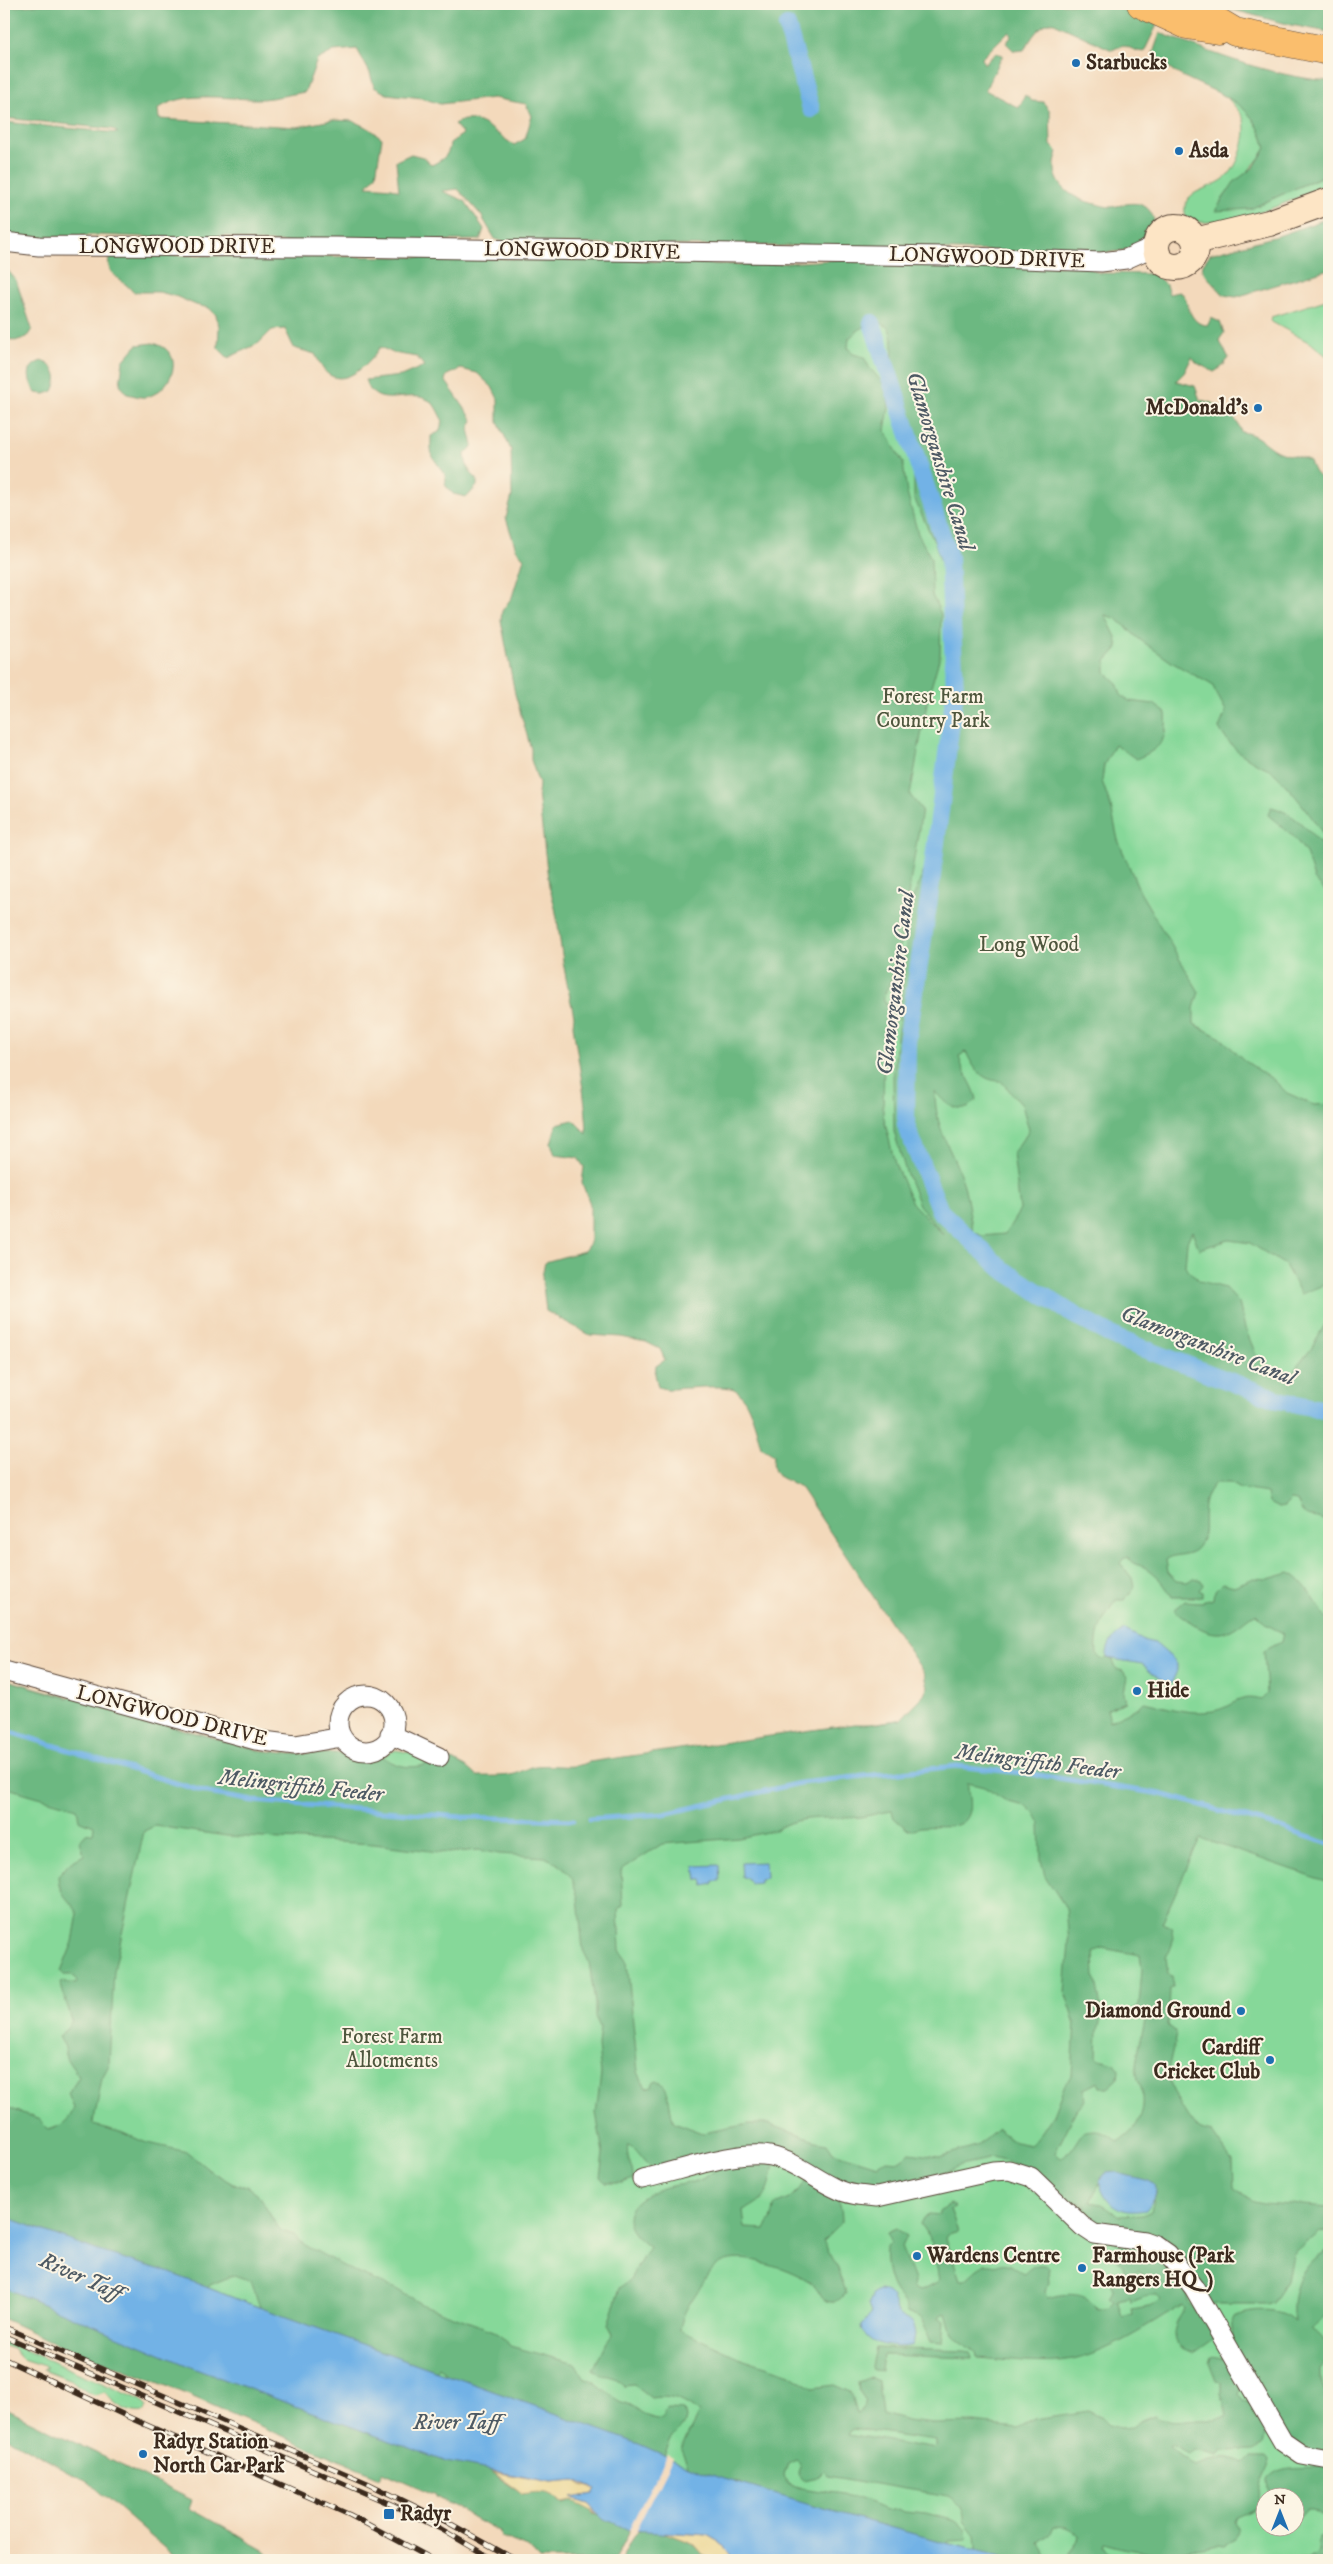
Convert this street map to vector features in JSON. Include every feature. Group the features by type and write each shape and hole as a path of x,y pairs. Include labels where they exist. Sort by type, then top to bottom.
{"highway":[{"path":"1141,4 1187,25 1235,32 1329,51"},
{"path":"1188,4 1235,32"}],"street":[{"name":"LONGWOOD DRIVE","path":"4,242 39,246 356,247 944,256 1101,262 1126,259 1157,245 1164,232 1173,228 1186,230 1195,240 1269,223 1329,201"},
{"name":"LONGWOOD DRIVE","path":"4,1671 256,1740 295,1746 342,1737"},
{"path":"364,1694 374,1696 390,1707 394,1724 390,1734 386,1742 378,1748 366,1751 348,1744 338,1728 341,1708 355,1697 364,1694"},
{"path":"390,1734 439,1758"},
{"path":"642,2180 746,2154 772,2156 837,2189 858,2195 877,2197 993,2171 1008,2170 1031,2177 1088,2232 1103,2237 1144,2241 1155,2245 1176,2261 1214,2322 1275,2432 1288,2447 1302,2455 1329,2460"}],"green space":[{"path":"49,4 1109,4 1157,25 1144,52 1123,45 1112,50 1052,22 1039,29 1024,50 1014,51 1006,43 1011,37 1009,31 982,58 984,64 996,53 1003,55 985,90 1019,108 1025,95 1032,101 1043,102 1050,111 1051,145 1058,152 1055,172 1063,187 1077,198 1103,206 1111,207 1131,203 1144,206 1150,210 1153,217 1153,232 1148,240 1130,249 1096,253 815,245 730,246 508,243 495,239 481,215 458,189 442,191 465,201 484,229 480,240 364,241 350,238 325,244 249,241 227,236 173,238 95,235 29,239 4,235 4,122 118,133 112,129 4,118 4,7","holes":["357,49 370,73 374,87 387,94 422,98 440,104 493,98 526,104 532,116 525,139 514,145 486,125 470,120 462,120 454,124 463,134 450,143 447,154 439,161 432,165 423,157 411,154 396,161 399,191 392,188 367,186 376,175 382,138 370,129 353,121 332,120 297,127 159,119 158,109 181,99 195,97 262,99 305,92 317,60 334,51"]},
{"path":"1211,4 1329,4 1329,32 1291,25"},
{"path":"1160,33 1264,69 1329,81 1329,173 1250,209 1215,211 1234,182 1254,167 1266,148 1253,119 1244,109 1221,94 1176,73 1153,53"},
{"path":"1226,96 1241,106 1252,118 1260,131 1266,148 1220,202 1250,209 1329,173 1329,184 1278,206 1242,217 1224,221 1187,221 1186,203 1190,197 1225,178 1234,167 1241,152 1245,135 1244,121 1239,111"},
{"path":"1329,218 1329,269 1236,297 1224,295 1202,271 1203,264 1210,254 1281,235"},
{"name":"Forest Farm Country Park","path":"110,255 574,260 590,256 677,263 757,265 861,258 883,265 925,262 1087,266 1099,273 1155,274 1166,285 1169,294 1179,292 1184,295 1194,319 1198,322 1208,325 1211,318 1220,322 1224,333 1219,340 1229,358 1222,367 1214,372 1197,363 1192,357 1184,373 1176,381 1195,386 1200,400 1226,410 1235,420 1241,432 1254,435 1279,452 1310,461 1316,474 1329,479 1329,847 1313,819 1281,780 1271,770 1240,753 1227,740 1219,728 1226,711 1212,685 1173,663 1139,639 1117,619 1105,615 1116,637 1118,648 1106,661 1106,673 1117,683 1121,695 1129,701 1154,704 1166,713 1166,731 1161,743 1157,747 1136,759 1115,744 1104,765 1102,781 1111,807 1118,840 1140,892 1199,992 1194,1008 1194,1024 1221,1038 1245,1061 1274,1080 1287,1093 1314,1105 1329,1104 1329,1280 1326,1284 1301,1294 1285,1265 1250,1243 1229,1240 1199,1249 1192,1231 1187,1242 1185,1266 1200,1281 1225,1288 1239,1303 1245,1328 1257,1357 1281,1376 1291,1374 1311,1349 1325,1324 1329,1324 1329,1534 1327,1522 1306,1516 1297,1501 1291,1500 1284,1507 1278,1508 1269,1503 1267,1493 1241,1489 1230,1483 1215,1483 1205,1500 1203,1532 1199,1545 1192,1552 1166,1560 1168,1572 1176,1581 1187,1582 1194,1578 1201,1580 1203,1585 1199,1590 1202,1592 1202,1597 1172,1597 1164,1585 1152,1573 1144,1567 1133,1563 1128,1557 1123,1559 1120,1563 1132,1578 1134,1587 1125,1600 1116,1600 1107,1613 1097,1639 1097,1655 1101,1659 1113,1660 1116,1669 1123,1671 1127,1677 1124,1692 1126,1702 1107,1709 1110,1721 1139,1707 1144,1702 1178,1710 1195,1712 1213,1711 1246,1698 1261,1700 1267,1694 1264,1651 1281,1642 1283,1633 1267,1625 1256,1614 1228,1631 1219,1633 1204,1630 1174,1610 1185,1601 1201,1602 1214,1599 1215,1590 1222,1583 1234,1586 1254,1578 1268,1579 1289,1573 1301,1581 1329,1623 1329,1882 1200,1838 1162,1923 1171,1927 1173,1935 1172,1946 1166,1956 1168,1975 1172,1976 1174,1987 1170,1989 1168,2025 1176,2032 1169,2077 1181,2106 1196,2127 1212,2133 1232,2161 1233,2189 1254,2200 1264,2202 1329,2207 1329,2233 1319,2231 1292,2254 1287,2282 1273,2303 1267,2305 1212,2305 1185,2282 1188,2301 1194,2306 1215,2338 1194,2353 1185,2350 1175,2341 1175,2328 1185,2308 1183,2305 1116,2344 1073,2360 1038,2363 978,2358 975,2353 952,2334 946,2312 938,2317 944,2320 942,2343 931,2342 921,2318 908,2312 906,2305 893,2289 887,2273 886,2246 891,2244 887,2233 896,2229 906,2236 901,2247 914,2280 913,2288 922,2290 939,2281 937,2267 932,2259 933,2243 920,2224 923,2218 929,2214 940,2215 940,2211 949,2204 955,2207 950,2209 958,2231 949,2234 946,2238 960,2280 965,2280 979,2268 986,2265 1007,2264 1024,2274 1035,2266 1042,2265 1049,2267 1050,2283 1045,2291 1048,2298 1069,2294 1082,2296 1093,2303 1098,2309 1109,2307 1115,2301 1109,2297 1113,2290 1112,2283 1116,2275 1142,2284 1147,2279 1138,2270 1129,2276 1126,2275 1123,2266 1116,2258 1120,2245 1092,2225 1085,2204 1056,2196 1015,2164 992,2158 965,2164 951,2171 897,2183 876,2183 866,2190 774,2162 767,2192 752,2207 743,2211 745,2228 765,2229 771,2220 775,2205 789,2199 806,2182 828,2190 837,2198 840,2204 842,2222 823,2241 837,2266 846,2292 838,2300 827,2300 824,2299 812,2283 781,2268 742,2259 730,2260 718,2265 709,2274 685,2311 680,2330 738,2357 790,2374 813,2388 835,2385 851,2392 857,2414 862,2410 866,2401 859,2391 858,2382 871,2377 878,2381 882,2414 907,2421 934,2424 973,2423 1018,2428 1034,2419 1088,2411 1100,2417 1108,2425 1121,2428 1132,2427 1140,2421 1155,2415 1170,2421 1215,2420 1227,2415 1221,2393 1221,2382 1216,2381 1209,2363 1211,2357 1222,2359 1232,2340 1231,2327 1235,2317 1250,2312 1266,2311 1281,2314 1294,2322 1293,2300 1299,2280 1311,2262 1319,2254 1329,2249 1329,2312 1312,2328 1325,2341 1329,2354 1329,2359 1320,2369 1320,2379 1329,2399 1329,2520 1312,2510 1306,2510 1306,2486 1269,2486 1268,2479 1280,2470 1327,2464 1298,2450 1241,2386 1238,2393 1244,2400 1255,2404 1262,2419 1265,2428 1263,2445 1253,2450 1222,2451 1218,2456 1195,2450 1189,2454 1172,2445 1169,2447 1195,2466 1219,2459 1231,2459 1244,2464 1251,2457 1266,2457 1270,2462 1261,2486 1256,2486 1256,2506 1235,2517 1233,2522 1237,2531 1235,2539 1224,2545 1216,2544 1160,2552 1133,2550 1104,2543 1103,2546 1113,2560 1070,2560 1069,2553 1078,2540 1079,2534 1066,2527 1054,2526 1050,2535 1038,2543 1049,2560 978,2560 976,2536 964,2521 961,2506 949,2496 827,2476 824,2470 817,2477 803,2480 797,2475 801,2464 796,2460 788,2464 784,2475 786,2481 794,2487 843,2494 887,2510 899,2508 904,2511 926,2513 954,2521 966,2529 967,2540 949,2541 943,2550 750,2491 740,2482 706,2480 691,2472 681,2448 699,2413 688,2405 671,2398 651,2398 634,2385 624,2386 620,2381 608,2376 601,2376 593,2370 604,2346 613,2334 608,2324 620,2288 630,2279 649,2247 631,2230 628,2222 632,2207 648,2194 665,2187 697,2181 721,2166 652,2168 635,2149 628,2145 627,2149 633,2179 622,2183 606,2183 600,2177 603,2154 596,2113 601,2074 598,2046 600,2027 595,2017 595,2003 589,1962 583,1950 578,1898 572,1878 560,1865 545,1857 499,1854 478,1850 447,1853 374,1844 227,1836 155,1826 144,1831 114,1971 109,2065 102,2078 93,2125 124,2133 144,2142 187,2152 209,2170 233,2184 247,2186 257,2193 277,2226 282,2231 294,2235 305,2245 356,2273 396,2289 421,2304 494,2331 504,2338 510,2346 576,2364 583,2377 598,2384 614,2398 632,2406 647,2416 654,2419 662,2419 664,2412 668,2409 684,2410 685,2423 672,2438 662,2460 444,2384 445,2372 438,2367 434,2378 263,2316 251,2281 234,2275 210,2285 203,2294 4,2225 4,2106 40,2120 48,2130 64,2122 74,2108 68,2094 79,2077 66,2058 65,2047 59,2037 72,2021 60,1982 76,1984 78,1980 72,1975 64,1975 61,1972 73,1942 78,1913 62,1892 58,1882 58,1875 71,1862 84,1855 80,1841 86,1834 93,1833 94,1826 79,1820 77,1808 4,1787 4,1679 67,1698 74,1695 98,1700 103,1708 258,1750 294,1754 340,1753 355,1756 380,1754 396,1764 412,1767 429,1764 446,1757 466,1767 476,1776 505,1776 536,1766 576,1766 589,1762 854,1724 872,1724 900,1720 924,1695 928,1686 924,1673 800,1487 776,1473 773,1463 774,1455 761,1447 751,1413 742,1396 736,1390 720,1387 669,1389 658,1387 655,1374 656,1366 665,1360 660,1349 646,1342 621,1337 590,1335 546,1311 542,1277 545,1262 584,1251 590,1243 590,1204 582,1183 584,1167 578,1158 555,1155 551,1143 557,1124 573,1120 587,1134 573,1025 574,1016 556,910 549,887 538,794 539,784 531,760 531,749 515,694 501,620 502,611 512,597 524,558 516,549 506,518 512,496 511,450 498,422 498,399 492,387 477,373 461,369 447,375 445,380 473,420 469,429 473,446 465,454 468,468 477,479 477,486 467,497 453,494 445,485 446,477 431,452 431,436 439,432 443,421 434,405 421,397 385,398 377,396 370,390 365,380 401,376 424,366 417,357 393,353 380,347 358,371 343,378 335,377 324,370 315,354 294,348 285,329 272,330 259,343 228,358 218,348 219,326 216,315 209,308 159,292 133,292 109,268","holes":["880,322 889,328 893,343 892,373 914,471 914,498 936,546 959,623 962,676 945,726 926,866 910,905 893,1076 894,1132 906,1172 919,1205 943,1235 912,1203 895,1164 883,1114 884,1056 895,1019 883,998 896,968 922,810 910,795 928,698 940,656 941,614 932,595 931,558 918,534 907,493 903,463 885,430 889,408 887,388 869,367 864,357 853,354 848,348 849,338 864,326","966,1052 979,1073 989,1079 1001,1081 1022,1105 1029,1130 1013,1153 1020,1210 1005,1234 982,1236 973,1231 961,1176 938,1120 935,1092 946,1103 957,1108 968,1108 977,1099 959,1056","968,1783 984,1787 1008,1802 1026,1806 1034,1813 1040,1823 1041,1860 1045,1876 1066,1908 1069,1942 1065,1992 1075,2021 1072,2076 1065,2084 1053,2115 1037,2139 1030,2145 1015,2142 998,2129 979,2145 939,2157 910,2153 899,2161 887,2160 877,2166 833,2152 827,2143 815,2141 769,2124 749,2124 703,2133 674,2122 668,2093 662,2083 657,2080 653,2082 652,2086 646,2088 638,2072 627,1962 620,1950 618,1909 623,1905 621,1870 662,1844 739,1838 776,1830 795,1821 806,1819 851,1818 892,1811 894,1818 908,1830 920,1827 955,1825 965,1820 968,1814 970,1806","1102,1948 1140,1955 1142,1969 1139,2005 1131,2011 1133,2016 1145,2021 1136,2067 1143,2097 1142,2111 1133,2129 1118,2142 1106,2133 1093,2131 1082,2133 1071,2150 1061,2158 1055,2153 1076,2111 1085,2101 1084,2089 1098,2082 1100,2087 1109,2087 1118,2079 1119,2070 1114,2063 1097,2058 1098,2030 1102,2013 1095,1976 1094,1952","1103,2176 1156,2192 1151,2211 1143,2215 1119,2216 1102,2204 1090,2202","1149,2295 1157,2295 1161,2299 1154,2305 1132,2309 1133,2314 1123,2317 1118,2301 1129,2298 1130,2302","852,2428 935,2440 935,2449 848,2434"]},
{"path":"4,266 16,280 32,329 27,337 15,341 4,337"},
{"name":"Forest Farm Country Park","path":"1140,276 1161,382 1329,504 1329,2560 1019,2560 950,2544 702,2472 639,2444 560,2415 239,2300 168,2272 4,2216 4,1679 258,1750 294,1754 340,1753 366,1758 382,1756 396,1750 413,1753 475,1780 584,1767 957,1711 726,1362 606,1256 528,576 508,373"},
{"path":"1329,299 1329,358 1312,344 1270,321 1271,317"},
{"path":"153,343 164,348 171,355 173,363 169,380 155,394 146,397 127,394 120,384 123,361 137,345"},
{"path":"42,361 51,366 56,377 53,391 45,394 36,393 31,384 29,374 32,366"},
{"path":"1271,807 1293,817 1323,847 1329,847 1329,902 1326,892 1314,879 1306,853 1294,837 1268,815"},
{"path":"4,2275 485,2465 499,2478 523,2494 545,2492 564,2504 573,2501 588,2507 594,2513 606,2516 629,2530 614,2560 540,2560 530,2549 501,2537 500,2532 436,2497 436,2495 383,2472 380,2478 170,2387 53,2342 4,2319"},
{"path":"4,2341 139,2399 146,2406 144,2412 133,2412 121,2407 105,2392 94,2395 88,2393 71,2380 43,2369 47,2367 22,2359 13,2349 4,2346"},
{"path":"876,2348 965,2351 970,2353 972,2358 883,2355 881,2371 873,2370 872,2366"},
{"path":"4,2408 192,2500 189,2508 266,2551 273,2560 178,2560 91,2484 4,2436"},
{"path":"656,2526 663,2532 694,2544 708,2560 621,2560 630,2541 637,2532 641,2529"},
{"path":"1329,2532 1329,2560 1307,2560 1318,2552 1319,2537"}],"sand":[{"path":"493,2472 551,2482 575,2480 582,2485 596,2489 593,2494 572,2498 588,2503 597,2513 573,2501 563,2503 549,2494 535,2492 523,2494"},
{"path":"663,2532 708,2535 722,2543 734,2560 708,2560 694,2544"}],"water":[{"path":"1125,1630 1146,1641 1155,1643 1177,1664 1177,1671 1171,1684 1166,1684 1142,1664 1107,1658 1108,1649 1112,1641"},
{"path":"765,1862 766,1878 759,1879 759,1882 750,1883 747,1878 742,1877 741,1863"},
{"path":"719,1865 720,1881 713,1881 713,1884 704,1886 702,1880 697,1880 695,1866"},
{"path":"1117,2172 1149,2181 1154,2185 1156,2190 1154,2198 1146,2210 1129,2211 1110,2202 1099,2181 1106,2173"},
{"name":"River Taff","path":"4,2216 96,2250 168,2272 239,2300 560,2415 639,2444 702,2472 810,2505 950,2544 1019,2560 734,2560 722,2543 708,2535 629,2530 605,2519 588,2503 571,2498 593,2494 596,2489 575,2480 551,2482 447,2462 198,2370 4,2287"},
{"path":"879,2291 890,2295 898,2312 912,2322 915,2334 913,2345 899,2347 882,2344 864,2332 862,2325 871,2313 868,2305 873,2294"}],"pier":[{"path":"667,2454 673,2457 635,2533 628,2532"}],"waterway":[{"name":"Glamorganshire Canal","path":"787,26 811,109"},
{"name":"Glamorganshire Canal","path":"872,323 949,557 955,690 929,899 907,1043 906,1125 940,1211 1002,1269 1071,1313 1118,1339 1279,1400 1329,1411"},
{"name":"Melingriffith Feeder","path":"4,1730 208,1793 253,1801 462,1817 574,1820"},
{"name":"Melingriffith Feeder","path":"589,1819 664,1814 800,1783 956,1766 1032,1774 1161,1794 1275,1826 1329,1844"}],"railway":[{"path":"4,2327 367,2483 447,2522 516,2560"},
{"path":"4,2336 393,2505 441,2529 494,2560"},
{"path":"4,2359 135,2420 350,2515 434,2560"}],"place":[{"name":"Starbucks","path":"1076,63"},
{"name":"Asda","path":"1179,151"},
{"name":"McDonald's","path":"1258,408"},
{"name":"Hide","path":"1137,1691"},
{"name":"Diamond Ground","path":"1241,2011"},
{"name":"Cardiff Cricket Club","path":"1270,2060"},
{"name":"Wardens Centre","path":"917,2256"},
{"name":"Farmhouse (Park Rangers HQ)","path":"1082,2268"},
{"name":"Radyr Station North Car Park","path":"143,2454"},
{"name":"Radyr","path":"389,2514"}],"park label":[{"name":"Long Wood","path":"1029,945"},
{"name":"Forest Farm Allotments","path":"392,2049"}]}
